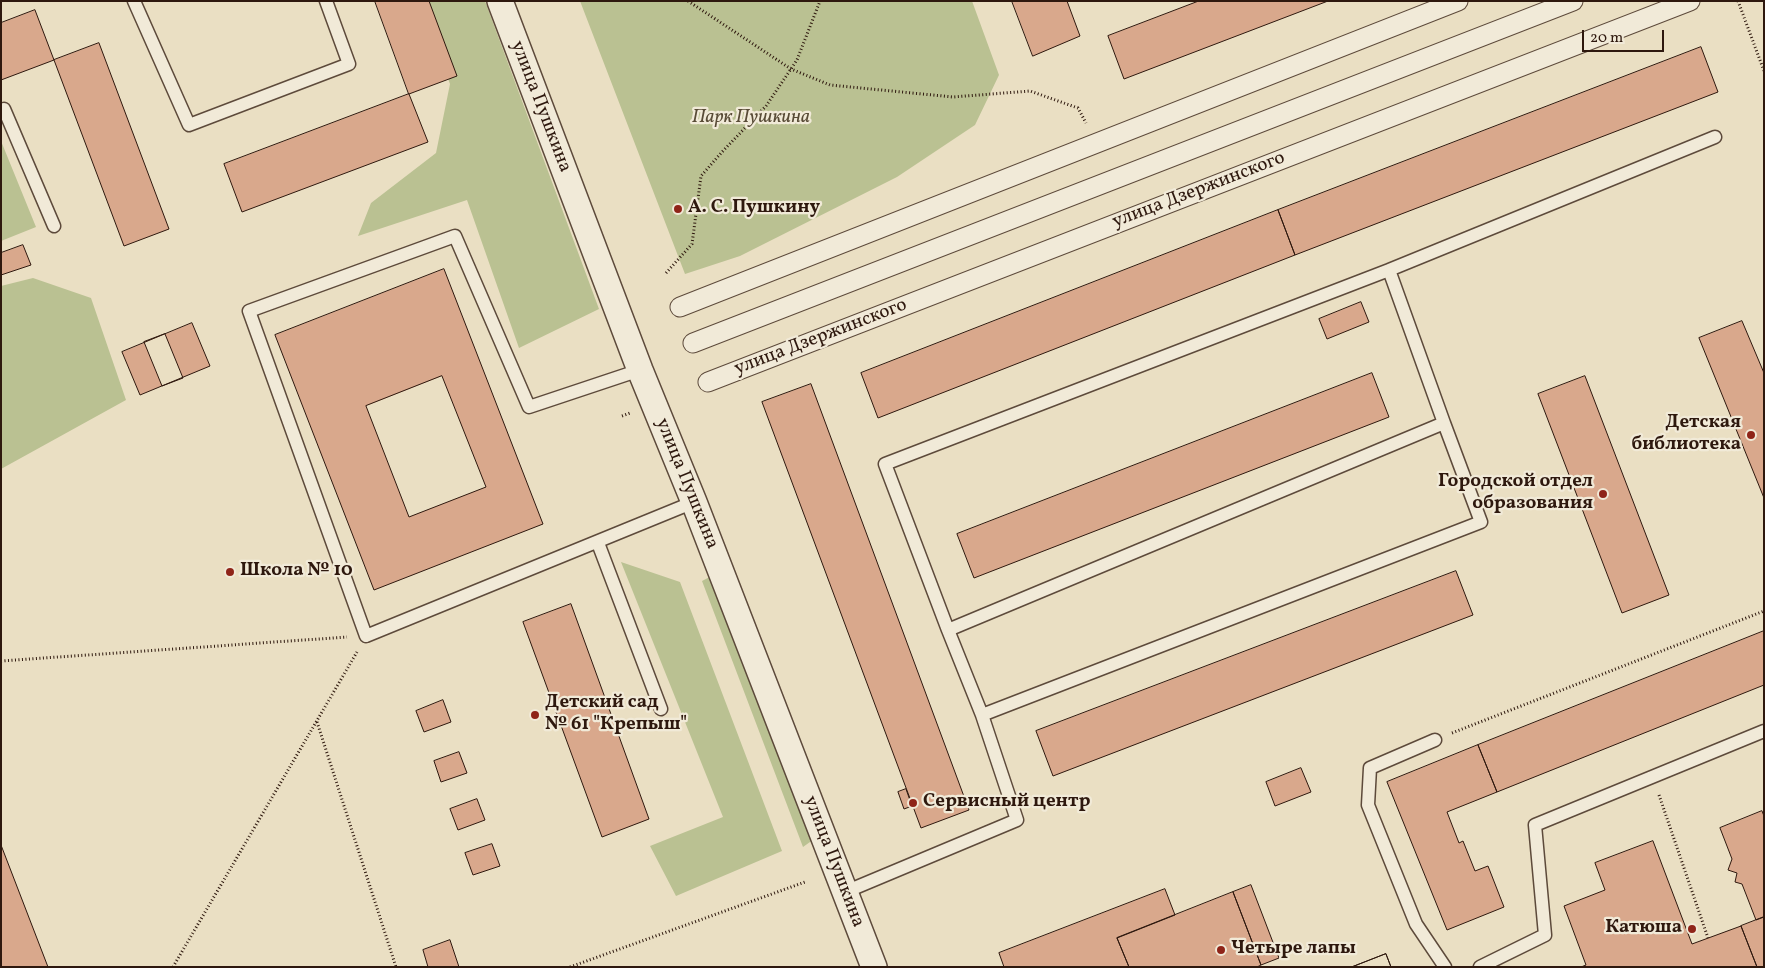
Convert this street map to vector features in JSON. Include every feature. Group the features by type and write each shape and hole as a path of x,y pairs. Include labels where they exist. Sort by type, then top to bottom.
{"street":[{"name":"улица Пушкина","path":"500,1 640,370 694,502 874,967"},
{"path":"680,308 1458,1"},
{"path":"694,343 1573,1"},
{"name":"улица Дзержинского","path":"708,382 1690,1"}],"lane":[{"path":"134,1 189,125 349,64 326,1"},
{"path":"1,110 4,109 54,226"},
{"path":"845,892 1017,820 982,714 885,464 1389,270 1715,137"},
{"path":"640,370 529,407 455,236 249,311 366,636 598,543 694,502"},
{"path":"982,714 1481,522 1389,270"},
{"path":"948,630 1444,423"},
{"path":"598,543 661,708"},
{"path":"1480,967 1545,935 1536,825 1764,731"},
{"path":"1434,740 1370,768 1368,805 1416,924 1445,967"}],"path":[{"path":"688,1 791,69 830,85 953,97 1030,91 1078,108 1097,144"},
{"path":"666,273 692,244 701,176 766,106 797,60 820,1"},
{"path":"1738,1 1764,70"},
{"path":"1434,740 1764,611"},
{"path":"1,661 366,636"},
{"path":"173,967 366,636"},
{"path":"316,721 396,967"},
{"path":"1652,777 1708,938"},
{"path":"570,967 804,882"}],"green space":[{"path":"420,1 485,1 599,309 519,348 467,200 358,236 371,203 436,153 450,84"},
{"name":"Парк Пушкина","path":"580,1 972,1 999,75 975,125 897,177 740,256 685,274"},
{"path":"1,141 36,227 1,241"},
{"path":"33,278 91,298 126,400 1,469 1,286"},
{"path":"621,562 680,582 782,851 676,896 650,846 723,817"},
{"path":"721,571 817,837 803,847 702,581"}],"building":[{"path":"375,1 429,1 457,76 409,94"},
{"path":"1012,1 1067,1 1080,36 1033,56"},
{"path":"1199,1 1328,1 1124,79 1108,36"},
{"path":"35,10 54,60 1,80 1,23"},
{"path":"99,43 169,229 124,246 54,60"},
{"path":"1701,47 1718,92 1295,255 1278,210"},
{"path":"409,94 428,142 242,212 224,164"},
{"path":"1278,210 1295,255 878,418 861,373"},
{"path":"23,245 31,265 1,275 1,253"},
{"path":"444,269 543,524 374,590 275,335","holes":["442,376 486,487 409,517 366,406"]},
{"path":"1361,302 1369,322 1327,339 1319,319"},
{"name":"Детская библиотека","path":"1742,321 1764,373 1764,498 1699,338"},
{"path":"192,323 210,366 140,395 122,352"},
{"path":"165,334 183,378 162,386 144,342"},
{"path":"1372,373 1389,417 974,578 957,534"},
{"name":"Городской отдел образования","path":"1585,376 1669,595 1622,613 1538,394"},
{"path":"811,384 969,810 921,828 762,402"},
{"path":"1456,571 1473,615 1053,776 1036,731"},
{"path":"571,604 649,819 602,837 523,622"},
{"path":"1764,631 1764,685 1497,792 1478,745"},
{"path":"443,700 451,722 424,732 416,711"},
{"path":"1478,745 1497,792 1447,812 1459,843 1463,841 1475,871 1488,866 1504,907 1447,930 1387,782"},
{"path":"459,752 467,773 441,782 434,761"},
{"path":"1301,768 1311,792 1275,806 1266,782"},
{"path":"906,789 912,806 904,809 898,792"},
{"path":"477,799 485,820 458,830 450,809"},
{"path":"1762,811 1764,816 1764,917 1756,920 1742,884 1735,882 1737,873 1728,870 1732,859 1720,828"},
{"path":"1653,841 1692,944 1741,926 1757,967 1581,967 1586,965 1564,906 1605,890 1595,863"},
{"path":"492,844 500,866 473,875 465,853"},
{"path":"1,845 48,967 1,967"},
{"path":"1251,885 1279,958 1261,965 1233,892"},
{"path":"1165,889 1175,915 1117,938 1129,967 1004,967 999,953"},
{"path":"1233,892 1261,965 1257,967 1129,967 1117,938"},
{"path":"1764,917 1764,967 1757,967 1741,926"},
{"path":"450,940 459,967 428,967 423,950"},
{"path":"1386,954 1391,967 1352,967"},
{"path":"1386,954 1391,967 1352,967"}],"place":[{"name":"А. С. Пушкину","path":"678,209"},
{"name":"Детская библиотека","path":"1751,435"},
{"name":"Городской отдел образования","path":"1603,494"},
{"name":"Школа № 10","path":"230,572"},
{"name":"Детский сад № 61 \"Крепыш\"","path":"535,715"},
{"name":"Сервисный центр","path":"913,803"},
{"name":"Катюша","path":"1692,929"},
{"name":"Четыре лапы","path":"1221,950"}]}
